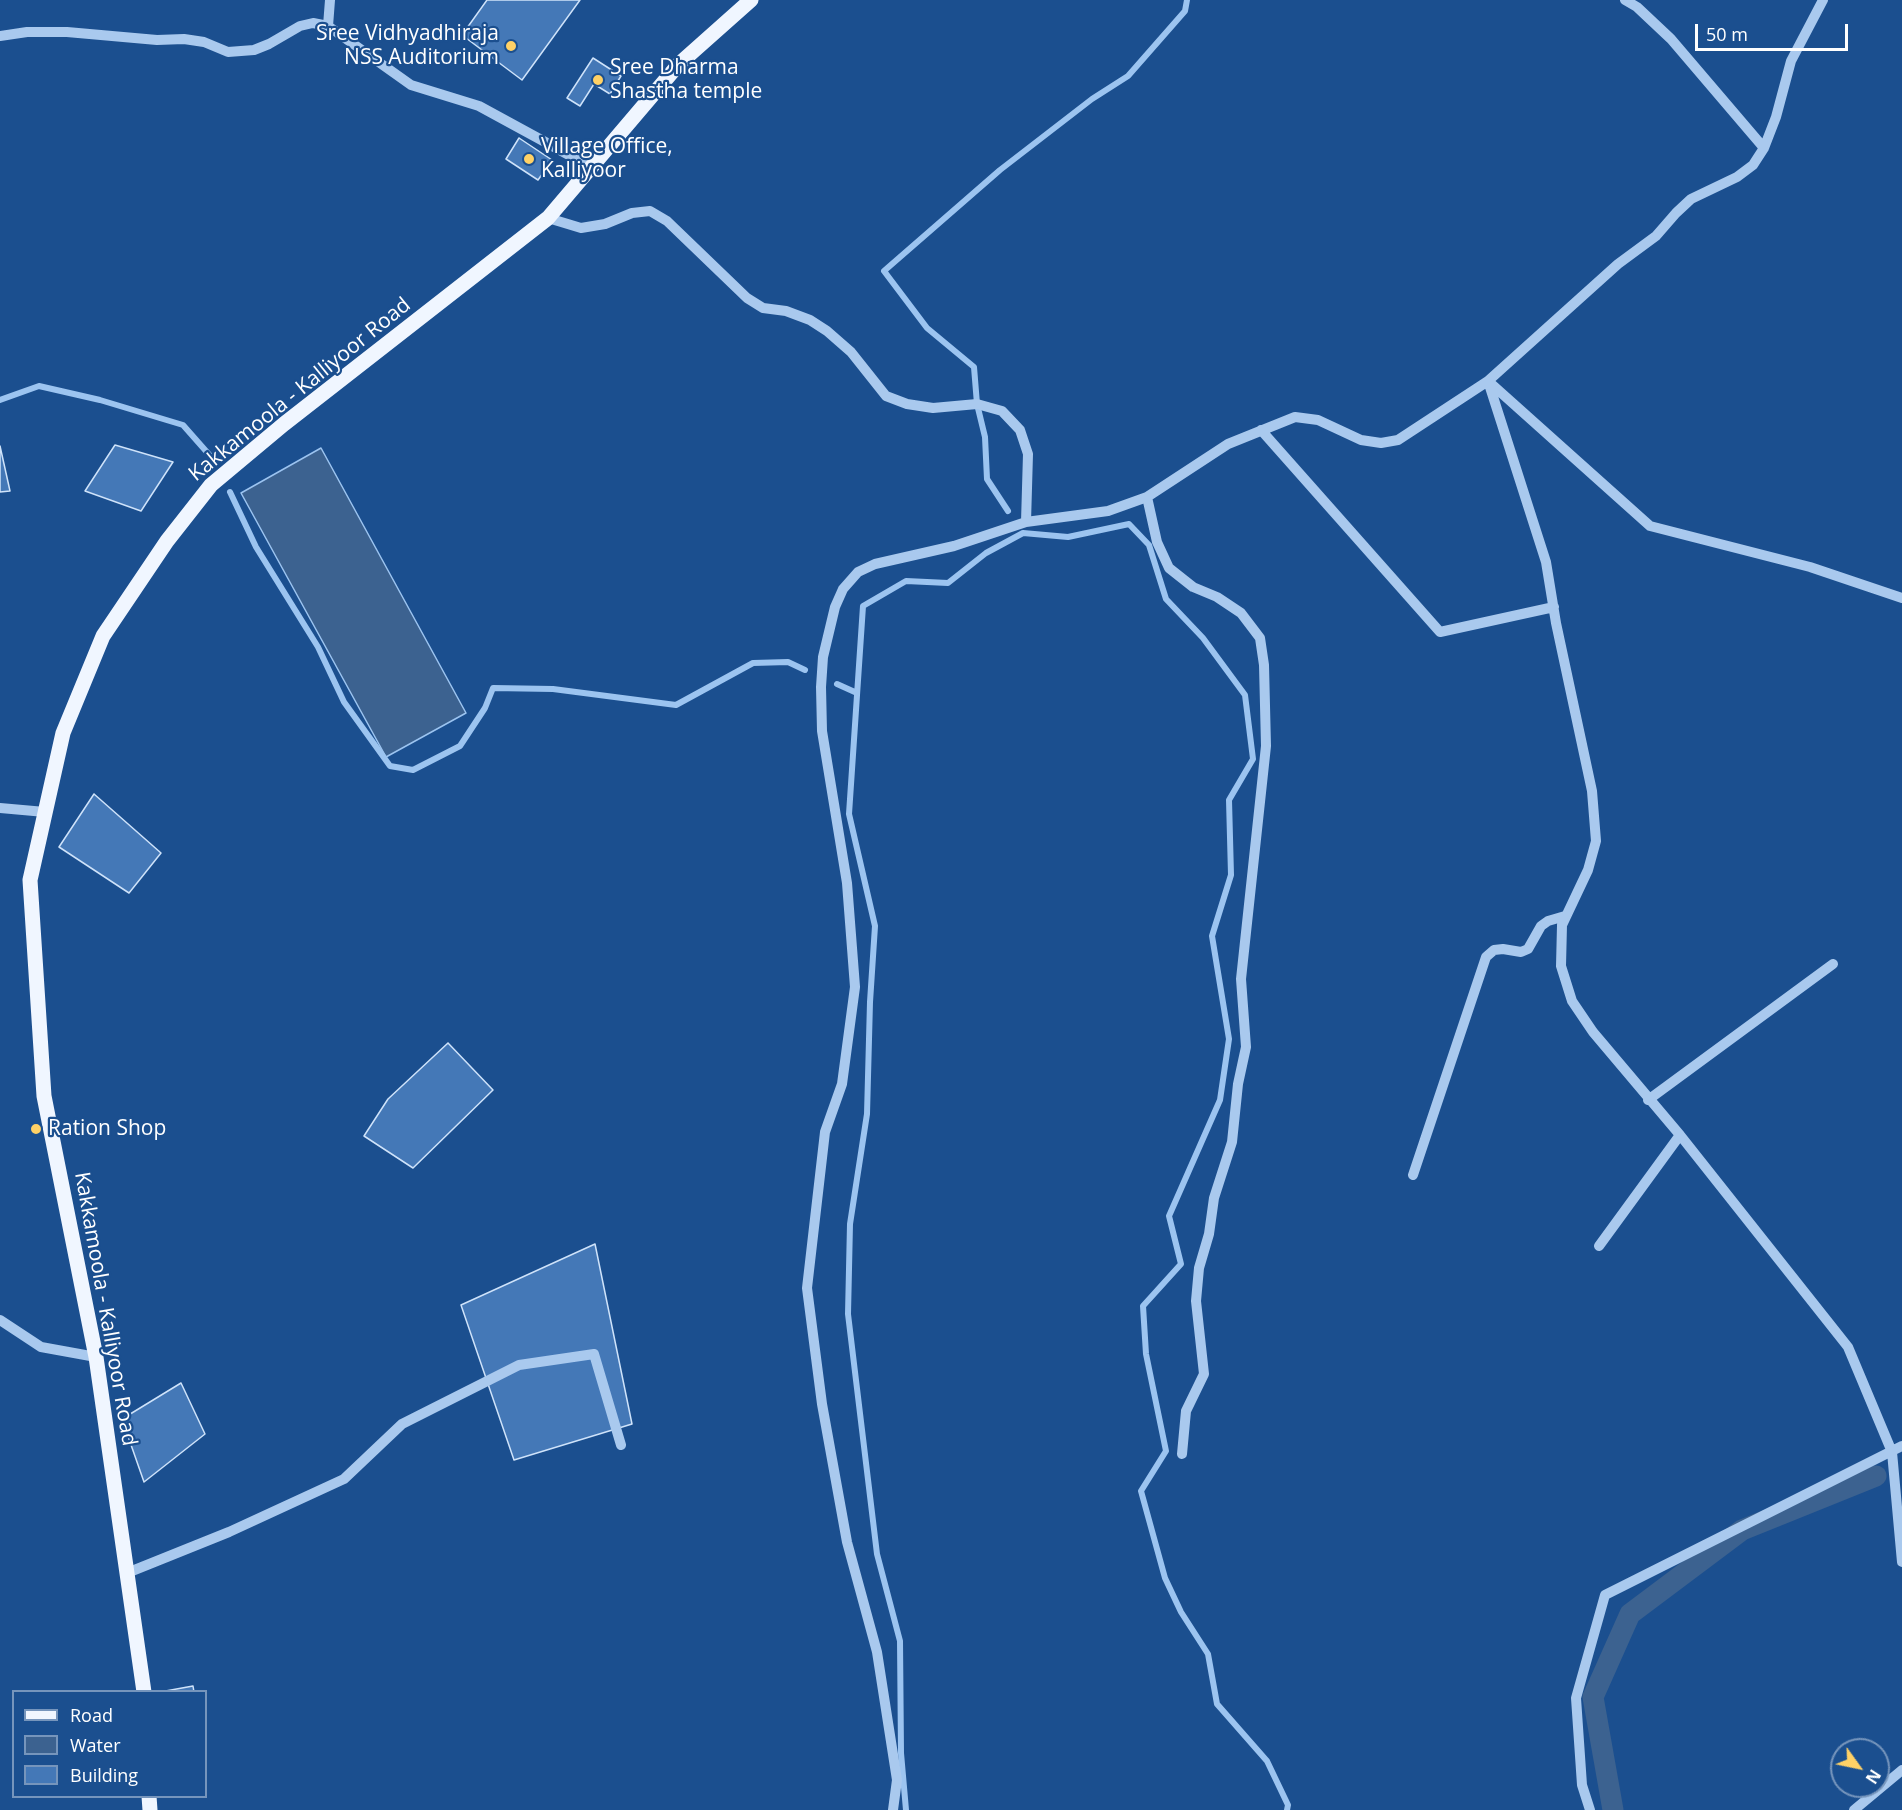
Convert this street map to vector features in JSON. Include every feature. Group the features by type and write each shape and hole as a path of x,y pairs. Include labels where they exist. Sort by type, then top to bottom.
{"main road":[{"name":"Kakkamoola - Kalliyoor Road","path":"144,1690 96,1357 44,1096 30,880 63,733 103,636 166,541 211,485 548,218 679,64 751,0"}],"street":[{"path":"328,26 330,0"},
{"path":"1625,0 1671,39 1764,148"},
{"path":"893,1810 897,1780 877,1652 846,1542 822,1404 807,1288 825,1132 842,1084 855,987 847,883 822,731 823,657 835,607 843,589 858,572 875,564 954,546 1026,522 1108,511 1147,497 1228,444 1295,417 1318,420 1361,440 1381,443 1398,440 1488,381 1618,264 1656,236 1691,199 1737,177 1753,165 1764,148 1776,117 1791,61 1823,0"},
{"path":"0,36 27,32 66,32 157,40 184,39 204,42 228,52 254,50 300,26 313,23 328,26 411,85 479,106 591,167"},
{"path":"548,218 581,228 605,224 632,213 650,211 667,221 747,298 763,308 786,311 810,320 827,331 851,352 886,396 907,404 933,408 977,404 1002,411 1020,430 1028,454 1026,522"},
{"path":"1488,381 1650,526 1810,567 1902,598"},
{"path":"1488,381 1546,562 1592,791 1596,841 1588,870 1562,925 1561,966 1572,1001 1593,1032 1648,1100 1680,1135 1848,1347 1897,1449 1902,1562"},
{"path":"1261,430 1440,632 1554,607"},
{"path":"1147,497 1157,542 1169,568 1193,587 1217,597 1241,613 1260,638 1264,665 1266,746 1241,979 1246,1047 1238,1084 1232,1142 1214,1198 1209,1234 1199,1268 1196,1301 1204,1374 1186,1411 1182,1454"},
{"path":"0,808 45,812"},
{"path":"1413,1175 1486,957 1494,950 1521,952 1528,949 1541,926 1548,921 1565,916"},
{"path":"1648,1100 1833,964"},
{"path":"1599,1246 1680,1135"},
{"path":"0,1320 41,1347 96,1357"},
{"path":"128,1573 229,1532 344,1479 402,1424 519,1365 594,1354 621,1445"},
{"path":"1590,1810 1582,1785 1576,1698 1605,1595 1897,1449"},
{"path":"1854,1810 1902,1770"}],"water":[{"path":"321,448 466,713 386,757 241,493"}],"building":[{"name":"Sree Vidhyadhiraja NSS Auditorium","path":"487,0 580,0 522,80 462,35"},
{"name":"Sree Dharma Shastha temple","path":"593,58 621,76 610,94 594,84 580,106 567,98"},
{"name":"Village Office, Kalliyoor","path":"519,138 552,160 538,180 506,159"},
{"path":"115,445 173,462 141,511 85,491"},
{"path":"0,446 10,491 0,492"},
{"path":"94,794 161,853 129,893 59,847"},
{"path":"448,1043 493,1090 413,1168 364,1136 388,1099"},
{"path":"595,1244 632,1424 514,1460 461,1305"},
{"path":"181,1383 205,1434 144,1482 122,1419"},
{"path":"193,1686 194,1690 171,1690"}],"waterway":[{"path":"1008,511 987,479 985,437 977,404 974,367 927,328 884,271 1000,170 1092,99 1128,76 1185,11 1187,0"},
{"path":"0,400 39,386 100,400 183,425 213,459"},
{"path":"230,492 256,547 318,647 344,702 390,766 413,770 460,746 485,708 493,688 553,689 676,705 753,663 788,662 805,670"},
{"path":"906,1810 901,1753 900,1641 877,1554 848,1314 850,1224 867,1114 875,926 849,814 863,606 906,581 948,583 986,553 1023,533 1068,537 1129,524 1149,545 1166,599 1203,638 1245,695 1253,759 1229,800 1231,875 1212,936 1229,1039 1220,1100 1169,1216 1181,1264 1143,1306 1146,1354 1166,1451 1141,1491 1165,1578 1181,1612 1208,1654 1217,1704 1267,1761 1288,1805 1287,1810"},
{"path":"837,684 857,693"},
{"path":"1613,1810 1593,1697 1630,1614 1742,1530 1876,1476"}],"place":[{"name":"Sree Vidhyadhiraja NSS Auditorium","path":"511,46"},
{"name":"Sree Dharma Shastha temple","path":"598,80"},
{"name":"Village Office, Kalliyoor","path":"529,159"},
{"name":"Ration Shop","path":"36,1129"}]}
